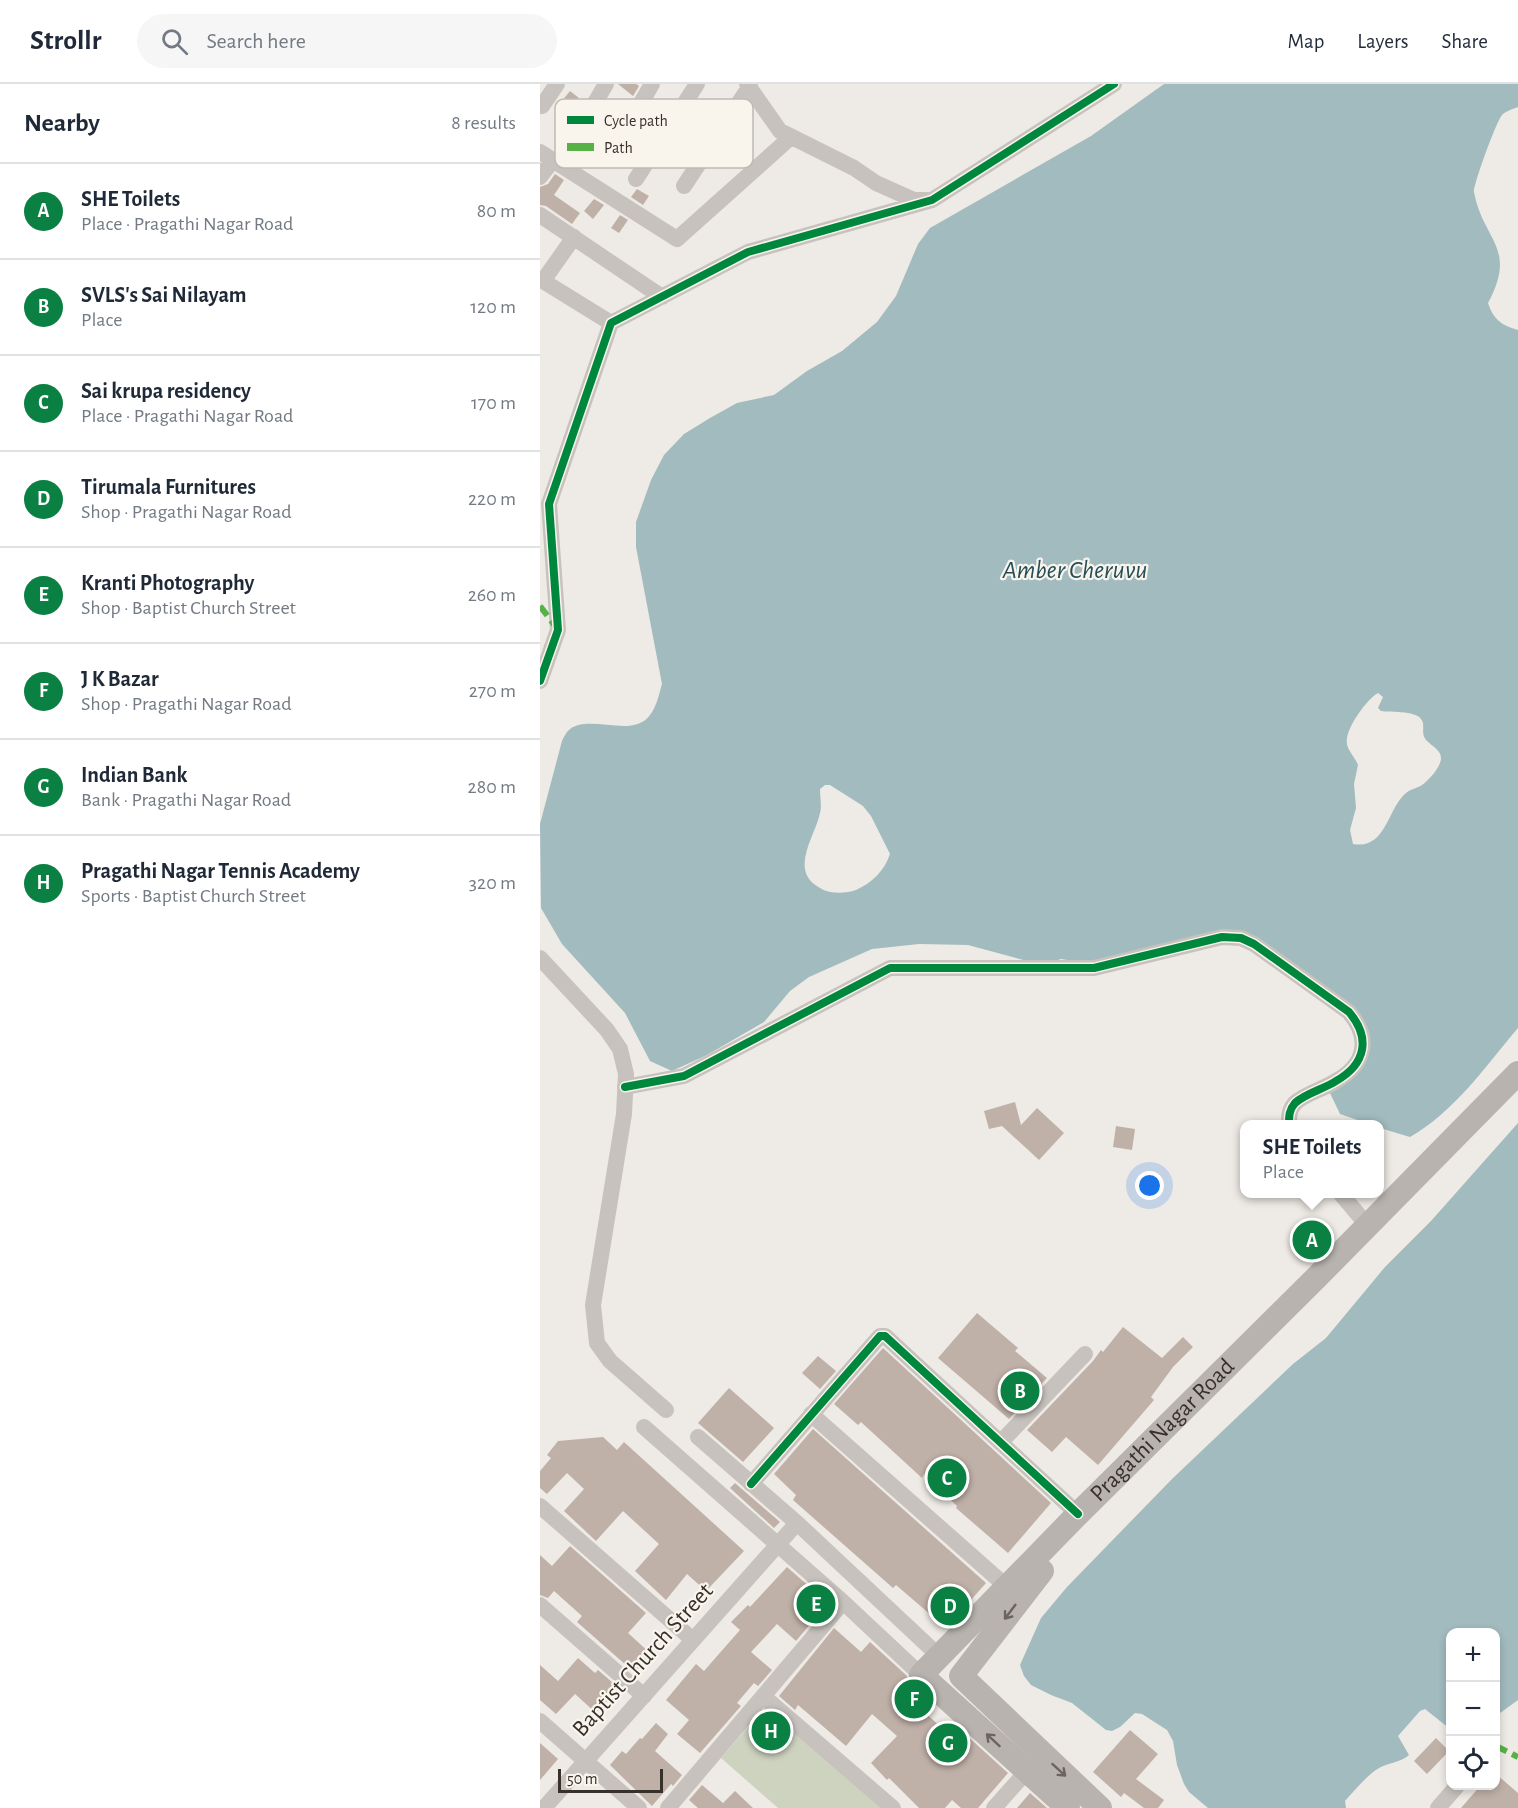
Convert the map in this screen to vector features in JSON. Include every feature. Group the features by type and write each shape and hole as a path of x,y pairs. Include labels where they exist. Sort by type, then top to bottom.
{"main road":[{"name":"Pragathi Nagar Road","path":"921,1675 1078,1514 1518,1073"},
{"name":"Pragathi Nagar Road","path":"943,1694 961,1676 1036,1577 1518,1093"},
{"path":"939,1656 1100,1808"},
{"path":"921,1675 1068,1808"}],"street":[{"path":"542,106 557,84"},
{"path":"597,99 606,84"},
{"path":"643,99 652,84"},
{"path":"687,99 697,84"},
{"path":"540,681 558,630 549,504 611,323 748,252 932,200 1114,84"},
{"path":"740,99 749,85 780,131 854,168 876,183 914,200 932,200"},
{"path":"566,168 677,239 791,137"},
{"path":"540,177 547,156"},
{"path":"636,179 643,168"},
{"path":"684,186 696,168"},
{"path":"540,215 662,297"},
{"path":"574,237 542,280 611,323"},
{"path":"626,1087 684,1076 890,968 1094,968 1222,937 1241,938 1254,944 1349,1012 1359,1024 1363,1037 1363,1049 1350,1071 1339,1080 1294,1104 1289,1113 1289,1120"},
{"path":"540,958 607,1030 620,1050 626,1074 624,1114 593,1305 597,1343 610,1361 666,1410"},
{"path":"1344,1198 1367,1225"},
{"path":"751,1484 880,1336 885,1336 1078,1514"},
{"path":"1001,1442 1085,1354"},
{"path":"811,1414 1007,1587"},
{"path":"644,1427 843,1602 921,1675"},
{"path":"698,1437 797,1523 939,1656"},
{"path":"540,1506 693,1640"},
{"name":"Baptist Church Street","path":"544,1808 797,1523"},
{"path":"668,1808 843,1602"},
{"path":"540,1605 644,1696"},
{"path":"763,1696 892,1808"},
{"path":"540,1721 639,1808"},
{"path":"994,1808 1027,1771"},
{"path":"1438,1808 1453,1790"}],"green space":[{"path":"767,1705 885,1808 778,1808 721,1758"}],"water":[{"name":"Amber Cheruvu","path":"1164,84 1518,84 1518,107 1502,115 1499,120 1474,192 1478,209 1499,256 1500,269 1488,303 1499,321 1518,330 1518,1028 1455,1101 1410,1137 1384,1129 1384,1120 1357,1120 1340,1114 1330,1093 1348,1078 1363,1022 1258,939 1094,964 1061,959 1042,965 968,945 919,944 872,949 809,977 790,991 764,1022 707,1055 672,1071 650,1061 625,1013 562,944 541,908 540,824 564,736 570,729 579,725 623,726 643,722 650,715 658,700 662,684 636,547 636,522 651,480 664,455 684,434 737,403 774,395 807,371 842,351 877,322 896,296 918,244 930,228 1091,136","holes":["1378,693 1383,697 1378,708 1381,711 1405,712 1421,719 1424,737 1436,748 1441,758 1437,769 1428,780 1408,792 1400,800 1385,827 1373,841 1353,844 1350,830 1356,808 1354,784 1358,765 1348,747 1347,738 1357,716 1373,696","825,785 830,785 863,806 871,816 890,854 877,875 867,884 852,891 837,893 824,890 811,881 806,872 806,853 821,810 820,789"]},
{"path":"1518,1123 1518,1700 1500,1713 1500,1628 1446,1628 1446,1726 1425,1709 1420,1711 1398,1736 1409,1755 1379,1768 1370,1775 1345,1801 1346,1808 1208,1808 1189,1792 1184,1784 1177,1765 1173,1741 1167,1730 1142,1714 1135,1713 1120,1727 1112,1731 1106,1730 1072,1703 1031,1685 1020,1665 1041,1618 1067,1587 1172,1479 1293,1364 1326,1338 1385,1267 1431,1221"}],"building":[{"path":"618,84 636,84 639,86 633,96"},
{"path":"570,91 579,98 578,99 563,99"},
{"path":"555,174 564,180 554,195 580,213 572,224 546,206 540,205 540,187 548,184"},
{"path":"637,189 649,196 643,205 631,197"},
{"path":"594,199 604,205 593,219 584,211"},
{"path":"620,215 628,220 619,233 611,228"},
{"path":"1015,1102 1021,1125 1037,1108 1064,1133 1039,1160 1002,1126 989,1129 984,1111"},
{"path":"1116,1126 1135,1129 1132,1150 1113,1147"},
{"path":"1315,1228 1324,1237 1308,1252 1299,1243"},
{"path":"977,1313 1018,1348 1015,1351 1047,1378 1009,1419 938,1358"},
{"path":"1123,1327 1162,1358 1183,1337 1193,1347 1173,1367 1151,1397 1154,1400 1098,1465 1066,1437 1052,1452 1027,1430 1101,1350 1103,1352"},
{"path":"883,1348 1051,1503 1008,1553 956,1508 957,1506 924,1474 922,1478 861,1422 858,1425 834,1404"},
{"path":"818,1356 836,1371 820,1389 802,1373"},
{"path":"729,1388 774,1428 743,1462 698,1423"},
{"path":"813,1429 986,1583 946,1628 896,1585 893,1588 793,1500 796,1495 774,1474"},
{"path":"603,1437 617,1450 624,1442 744,1551 706,1591 687,1574 666,1600 635,1571 659,1544 623,1511 596,1541 564,1511 584,1489 567,1473 547,1494 540,1488 540,1471 551,1458 547,1455 558,1441"},
{"path":"735,1483 780,1522 774,1528 730,1488"},
{"path":"570,1546 646,1613 628,1633 651,1654 635,1673 577,1622 582,1616 554,1591 548,1598 540,1595 540,1555 552,1566"},
{"path":"787,1567 828,1603 796,1641 777,1624 751,1652 772,1670 758,1686 754,1683 737,1703 741,1706 700,1753 677,1734 689,1720 666,1700 696,1664 704,1671 740,1630 731,1622 748,1605 750,1607"},
{"path":"834,1628 861,1652 870,1642 906,1675 911,1685 926,1699 919,1707 945,1731 953,1723 1008,1773 978,1808 961,1808 952,1800 945,1808 919,1808 889,1778 887,1780 871,1763 897,1736 872,1714 846,1746 798,1705 795,1710 779,1696"},
{"path":"578,1658 595,1673 598,1670 619,1688 596,1713 575,1694 556,1714 540,1700 540,1665 558,1681"},
{"path":"656,1723 668,1734 655,1751 682,1775 652,1806 610,1765 622,1751 626,1754"},
{"path":"1130,1730 1158,1754 1136,1779 1164,1800 1158,1808 1144,1808 1124,1793 1121,1797 1093,1772"},
{"path":"1436,1738 1446,1748 1446,1754 1427,1774 1414,1761"},
{"path":"540,1743 558,1759 540,1780"},
{"path":"1500,1777 1518,1793 1518,1808 1461,1808 1477,1790 1500,1790"},
{"path":"702,1785 723,1803 735,1791 753,1808 698,1808 689,1800"},
{"path":"1030,1793 1047,1808 1017,1808"}],"marked path":[{"path":"540,606 556,627"},
{"path":"1500,1748 1518,1757"}],"cycle path":[{"path":"540,681 558,630 549,504 611,323 748,252 932,200 1114,84"},
{"path":"625,1087 684,1076 890,968 1094,968 1222,937 1241,938 1254,944 1349,1012 1360,1031 1362,1050 1354,1067 1336,1081 1304,1096 1295,1103 1290,1111 1289,1120"},
{"path":"751,1484 880,1336 885,1336 1078,1514"}],"place":[{"name":"SHE Toilets","path":"1312,1240"},
{"name":"SVLS's Sai Nilayam","path":"1020,1391"},
{"name":"Sai krupa residency","path":"947,1478"},
{"name":"Kranti Photography","path":"816,1604"},
{"name":"Tirumala Furnitures","path":"950,1606"},
{"name":"J K Bazar","path":"914,1699"},
{"name":"Pragathi Nagar Tennis Academy","path":"771,1731"},
{"name":"Indian Bank","path":"948,1743"}]}
